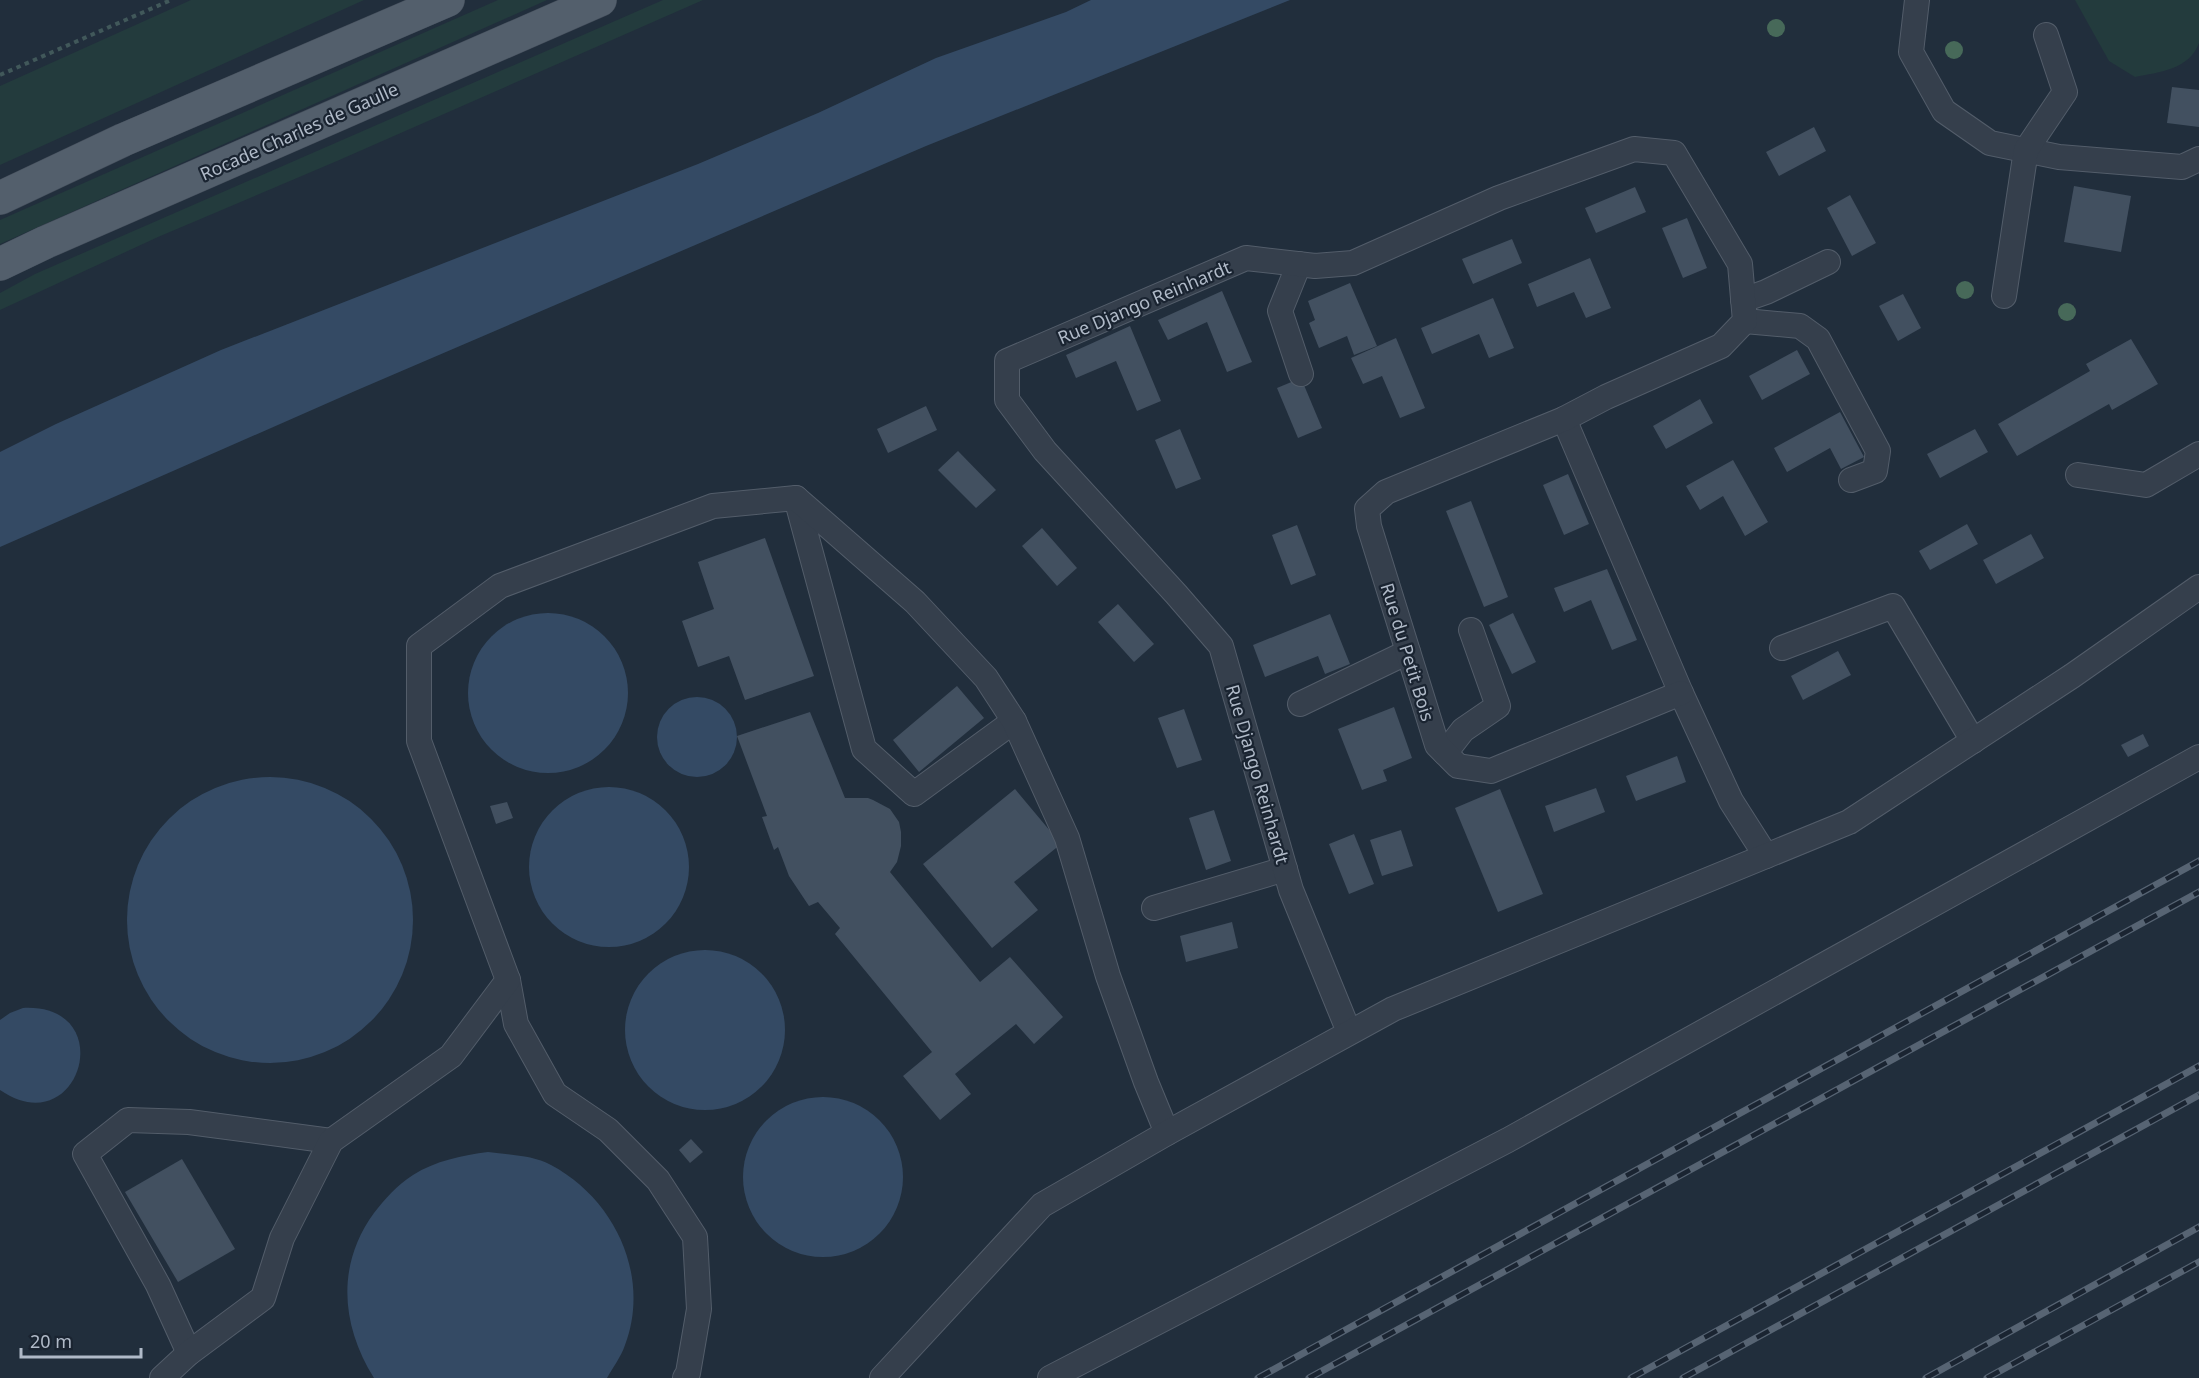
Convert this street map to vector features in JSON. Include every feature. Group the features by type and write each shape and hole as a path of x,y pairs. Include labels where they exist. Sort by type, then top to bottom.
{"main road":[{"path":"0,198 123,140 448,0"},
{"name":"Rocade Charles de Gaulle","path":"0,264 45,242 600,0"}],"lane":[{"path":"1917,0 1911,52 1944,111 1990,142 2059,157 2182,166 2199,159"},
{"path":"2004,296 2026,150 2065,92 2046,35"},
{"name":"Rue Django Reinhardt","path":"1349,1032 1291,890 1221,646 1032,434 1007,400 1007,361 1246,258 1315,266 1353,263 1499,198 1634,148 1674,153 1740,264 1744,310"},
{"path":"1766,856 1731,801 1681,693 1564,419 1606,397 1721,346 1744,310 1766,292 1828,262"},
{"path":"1299,264 1280,311 1301,374"},
{"path":"1744,310 1800,326 1818,339 1878,451 1875,471 1851,480"},
{"name":"Rue du Petit Bois","path":"1445,753 1437,745 1369,526 1367,509 1386,492 1564,419"},
{"path":"2078,475 2146,485 2199,454"},
{"path":"796,498 864,749 914,794 1014,721"},
{"path":"685,1378 688,1373 699,1309 695,1238 658,1180 608,1130 555,1094 516,1024 508,980 419,741 419,646 500,586 713,506 796,498 915,602 986,678 1014,721 1067,838 1108,976 1167,1133"},
{"path":"882,1378 1042,1205 1167,1133 1393,1009 1849,822 2072,676 2199,587"},
{"path":"1782,648 1893,606 1973,741"},
{"path":"1471,630 1498,706 1463,730 1445,753 1458,766 1491,771 1681,693"},
{"path":"1300,704 1408,652"},
{"path":"1050,1378 1508,1140 2199,757"},
{"path":"1154,908 1285,869"},
{"path":"166,1376 189,1353 263,1298 282,1238 331,1142 451,1056 508,980"},
{"path":"189,1353 158,1286 84,1154 128,1119 189,1122 331,1142"}],"path":[{"path":"0,75 171,0"}],"green space":[{"path":"191,0 364,0 0,165 0,86"},
{"path":"498,0 547,0 0,244 0,220"},
{"path":"663,0 703,0 158,237 0,310 0,293 35,274"},
{"path":"2075,0 2199,0 2199,43 2188,59 2181,64 2163,71 2135,77 2109,61"}],"water":[{"path":"1091,0 1290,0 926,146 355,391 0,547 0,452 56,424 221,350 698,164 818,113 936,58 1066,12"},
{"path":"548,613 564,614 579,619 605,636 622,662 627,677 627,709 622,724 605,750 579,767 564,772 548,773 532,772 517,767 491,750 474,724 469,709 468,693 469,677 474,662 491,636 517,619 532,614"},
{"path":"689,697 705,697 726,708 737,729 737,745 726,766 705,777 689,777 675,771 663,759 657,745 657,729 663,715 675,703"},
{"path":"270,777 298,780 325,788 349,801 371,819 389,841 402,865 410,892 413,920 410,948 402,975 389,999 371,1021 349,1039 325,1052 298,1060 270,1063 242,1060 215,1052 191,1039 169,1021 151,999 138,975 130,948 127,920 130,892 138,865 151,841 169,819 191,801 215,788 242,780"},
{"path":"609,787 625,788 640,793 666,810 683,836 688,851 688,883 683,898 666,924 640,941 625,946 609,947 593,946 578,941 552,924 535,898 530,883 529,867 530,851 535,836 552,810 578,793 593,788"},
{"path":"705,950 721,951 736,956 762,973 779,999 784,1014 784,1046 779,1061 762,1087 736,1104 721,1109 705,1110 689,1109 674,1104 648,1087 631,1061 626,1046 625,1030 626,1014 631,999 648,973 674,956 689,951"},
{"path":"23,1008 53,1012 72,1026 80,1046 78,1068 68,1087 51,1100 28,1102 0,1090 0,1020"},
{"path":"823,1097 839,1098 854,1103 868,1110 880,1120 890,1132 897,1146 902,1161 902,1193 897,1208 890,1222 880,1234 868,1244 854,1251 839,1256 823,1257 807,1256 792,1251 778,1244 766,1234 756,1222 749,1208 744,1193 743,1177 744,1161 749,1146 756,1132 766,1120 778,1110 792,1103 807,1098"},
{"path":"488,1152 536,1159 551,1165 574,1180 593,1198 609,1219 622,1242 630,1267 633,1293 632,1319 623,1349 607,1378 374,1378 363,1358 349,1316 347,1295 353,1253 374,1213 387,1197 413,1175 449,1159"}],"building":[{"path":"2172,87 2199,90 2199,127 2167,123"},
{"path":"1814,127 1826,151 1779,176 1766,152"},
{"path":"2074,186 2131,196 2121,252 2064,242"},
{"path":"1635,187 1646,212 1596,233 1585,208"},
{"path":"1850,195 1876,243 1852,256 1827,208"},
{"path":"1687,218 1707,268 1683,278 1662,228"},
{"path":"1512,239 1522,263 1473,284 1462,259"},
{"path":"1590,258 1611,308 1586,318 1574,292 1537,307 1528,284"},
{"path":"1350,283 1377,346 1354,355 1347,336 1319,348 1309,323 1315,320 1308,301"},
{"path":"1222,291 1252,362 1227,372 1207,322 1168,340 1158,320"},
{"path":"1903,294 1921,328 1898,341 1879,306"},
{"path":"1493,298 1514,348 1489,358 1479,334 1432,354 1421,328"},
{"path":"1130,326 1161,401 1137,411 1116,361 1076,378 1066,355"},
{"path":"1396,338 1425,408 1400,418 1382,376 1363,384 1351,358"},
{"path":"2131,339 2158,384 2112,410 2109,404 2017,456 1998,424 2090,371 2086,364"},
{"path":"1797,350 1810,374 1762,400 1749,376"},
{"path":"1301,378 1322,428 1298,438 1277,388"},
{"path":"1700,399 1713,423 1666,449 1653,426"},
{"path":"926,406 937,430 888,453 877,429"},
{"path":"1840,412 1864,457 1841,469 1830,448 1787,472 1774,448"},
{"path":"1180,429 1201,479 1176,489 1155,440"},
{"path":"1975,429 1988,452 1940,478 1927,454"},
{"path":"958,451 996,490 976,508 938,470"},
{"path":"1733,460 1768,522 1745,536 1723,496 1700,510 1686,486"},
{"path":"1568,474 1589,524 1564,535 1543,485"},
{"path":"1471,501 1508,597 1484,607 1446,511"},
{"path":"1967,524 1978,544 1930,570 1919,551"},
{"path":"1297,525 1316,575 1291,585 1272,535"},
{"path":"1042,528 1077,568 1057,586 1022,546"},
{"path":"2031,534 2044,558 1996,584 1983,560"},
{"path":"765,538 814,676 745,700 729,656 698,667 682,621 714,609 698,562"},
{"path":"1607,569 1637,640 1612,650 1591,600 1564,612 1554,588"},
{"path":"1118,604 1154,644 1134,662 1098,622"},
{"path":"1513,613 1536,662 1512,674 1489,625"},
{"path":"1330,614 1350,664 1325,674 1318,656 1265,677 1253,645"},
{"path":"1838,651 1851,675 1803,700 1791,676"},
{"path":"957,686 984,718 919,772 893,740"},
{"path":"1394,707 1412,758 1383,770 1387,781 1362,790 1338,729"},
{"path":"1184,709 1202,760 1177,768 1158,718"},
{"path":"810,712 845,798 873,800 890,809 899,822 901,846 897,862 890,872 980,982 1010,957 1063,1017 1034,1044 1016,1024 955,1074 971,1094 940,1120 903,1076 932,1052 835,934 840,928 818,902 809,906 789,876 778,847 774,850 762,817 767,816 737,736"},
{"path":"2143,734 2149,746 2128,757 2121,745"},
{"path":"1677,756 1686,782 1636,801 1626,776"},
{"path":"1596,788 1605,812 1554,832 1545,806"},
{"path":"1015,789 1061,844 1014,882 1038,910 992,948 923,864"},
{"path":"1500,789 1543,894 1498,912 1455,808"},
{"path":"507,802 513,818 496,824 490,806"},
{"path":"1214,810 1231,861 1206,870 1189,818"},
{"path":"1401,830 1413,866 1382,876 1370,840"},
{"path":"1354,834 1374,884 1349,894 1329,844"},
{"path":"1232,922 1238,948 1186,962 1180,936"},
{"path":"691,1139 703,1152 690,1163 679,1150"},
{"path":"182,1159 235,1249 178,1282 125,1192"}],"railway":[{"path":"1258,1378 2199,861"},
{"path":"1309,1378 2199,892"},
{"path":"1631,1378 2199,1066"},
{"path":"1683,1378 2199,1095"},
{"path":"1926,1378 2199,1227"},
{"path":"1987,1378 2199,1262"}]}
